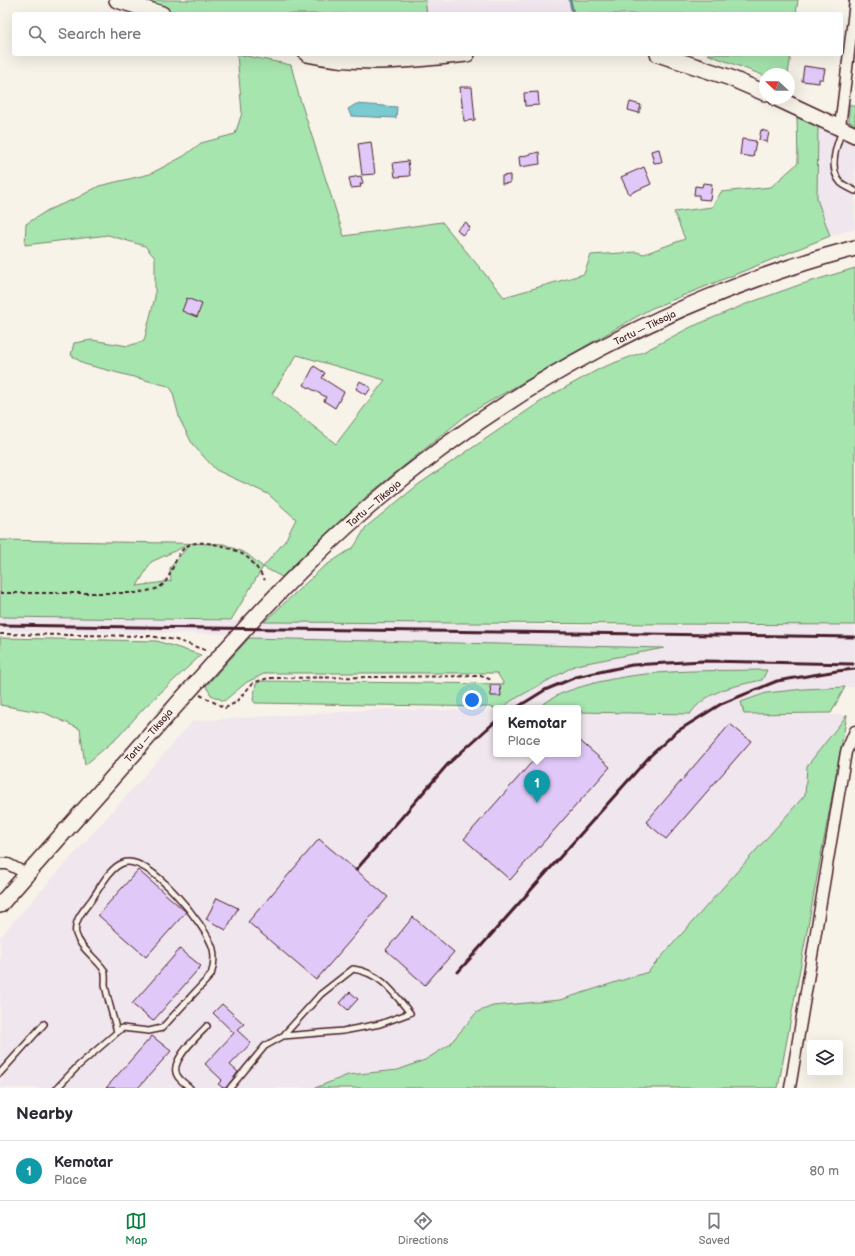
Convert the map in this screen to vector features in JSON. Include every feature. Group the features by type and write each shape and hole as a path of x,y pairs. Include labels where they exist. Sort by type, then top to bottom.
{"main road":[{"path":"117,0 156,12"},
{"path":"316,56 333,60 376,62 444,56"},
{"path":"664,56 728,77 759,90"},
{"path":"789,104 846,130"},
{"name":"Tartu — Tiksoja","path":"0,905 219,657 318,554 373,503 447,444 508,403 562,370 622,338 698,302 775,272 855,248"}],"street":[{"path":"846,130 855,2"},
{"path":"790,1088 846,752 855,731"},
{"path":"0,864 8,864 27,874"}],"lane":[{"path":"846,130 836,145 834,170 841,182 855,191"},
{"path":"57,1088 78,1066 122,1028 149,1031 162,1028 211,975 215,965 213,949 205,930 194,914 176,894 148,869 135,862 124,863 112,871 76,922 76,934 104,971 108,1000 117,1032"},
{"path":"230,1088 265,1046 283,1036 321,994 353,968 367,971 385,983 410,1013 380,1024 358,1028 283,1036"},
{"path":"0,1073 44,1024"},
{"path":"190,1088 177,1076 174,1070 176,1062 207,1026"}],"path":[{"path":"0,594 95,592 136,593 153,590 161,586 186,546 198,541 226,547 239,552 248,558 264,580"},
{"path":"0,634 148,636 176,640 201,647 219,657"},
{"path":"191,689 210,702 225,708 235,703 253,683 268,678 473,676 492,680"}],"shaded area":[{"path":"425,0 570,0 573,12 427,12"},
{"path":"818,126 855,144 855,229 830,236 817,199"},
{"path":"0,617 243,621 232,634 0,631"},
{"path":"264,622 401,622 544,626 855,625 855,687 804,689 766,693 741,702 744,714 847,715 807,766 805,795 648,972 560,1000 493,1006 477,1012 449,1045 425,1060 398,1070 348,1075 315,1088 0,1088 0,937 193,721 387,709 493,711 493,757 581,757 581,712 690,714 698,703 727,687 762,680 766,671 670,672 620,678 560,695 542,705 506,705 576,665 662,648 249,638"}],"green space":[{"path":"117,0 425,0 427,12 156,12"},
{"path":"570,0 798,0 796,12 573,12"},
{"path":"237,56 247,56 291,65 299,96 344,236 442,222 504,297 584,274 591,255 636,252 644,254 685,239 674,212 712,207 721,192 771,187 798,163 797,117 818,126 817,199 830,236 650,309 468,414 368,495 282,577 263,567 285,541 296,519 268,494 216,470 193,445 180,420 172,390 168,386 84,364 71,355 74,343 92,340 128,346 144,341 155,297 155,258 145,246 108,235 25,245 26,224 48,210 77,198 99,186 150,174 184,156 201,143 235,134 242,113","holes":["297,355 385,380 336,444 272,394"]},
{"path":"712,56 791,56 789,68 759,68 759,74"},
{"path":"849,104 855,107 855,125 849,121"},
{"path":"855,268 855,625 264,622 322,568 354,547 366,527 419,484 546,398 601,368 643,352 691,327 746,304 799,285"},
{"path":"0,540 224,544 247,554 263,567 231,620 0,617","holes":["190,544 170,568 171,581 137,586 151,562"]},
{"path":"0,638 157,641 201,655 144,708 118,737 85,765 80,729 45,713 0,705"},
{"path":"249,638 664,648 576,665 506,705 493,705 493,708 255,703 253,700 256,684 261,681 504,684 497,673 266,673 247,682 224,701 211,695 206,686"},
{"path":"767,670 762,680 732,687 713,694 705,699 690,714 581,712 581,705 541,705 560,694 610,679 636,675 688,671"},
{"path":"845,687 831,713 744,714 741,702 766,693"},
{"path":"847,715 778,1088 315,1088 348,1075 398,1070 425,1060 449,1045 477,1012 493,1006 560,1000 648,972 805,795 807,766"}],"water":[{"path":"356,104 397,107 396,118 351,116 348,109"}],"building":[{"path":"804,66 825,69 823,79 819,79 819,83 802,81"},
{"path":"460,87 472,87 475,120 464,121"},
{"path":"538,92 539,105 525,106 524,93"},
{"path":"630,102 641,105 639,113 628,110"},
{"path":"761,130 769,132 767,142 759,140"},
{"path":"742,139 756,141 753,157 740,155"},
{"path":"371,142 375,174 362,175 358,144"},
{"path":"659,149 662,162 654,163 651,151"},
{"path":"539,152 540,164 520,167 519,157"},
{"path":"408,161 410,176 395,177 393,163"},
{"path":"644,167 651,184 629,194 621,177"},
{"path":"510,175 510,183 502,184 502,176"},
{"path":"361,176 363,183 360,184 361,187 351,188 349,178"},
{"path":"703,183 712,184 710,200 699,199 699,195 694,195 695,186 702,187"},
{"path":"466,222 470,228 462,235 457,229"},
{"path":"187,298 202,304 197,317 182,311"},
{"path":"314,366 325,373 322,378 344,392 335,408 324,401 326,397 304,385"},
{"path":"360,381 371,388 366,395 356,389"},
{"path":"490,685 500,685 501,696 491,696"},
{"path":"730,724 751,741 666,839 646,822"},
{"path":"581,742 610,767 510,880 464,839 536,757 581,757"},
{"path":"319,839 388,897 316,980 248,922"},
{"path":"138,870 186,912 146,957 98,915"},
{"path":"217,898 238,908 226,930 206,919"},
{"path":"413,917 454,952 425,985 386,950"},
{"path":"180,949 201,966 153,1021 132,1004"},
{"path":"350,992 358,999 348,1010 340,1003"},
{"path":"222,1004 244,1024 237,1030 251,1043 230,1065 238,1072 226,1088 223,1088 218,1084 222,1080 205,1064 234,1033 213,1013"},
{"path":"152,1036 171,1051 138,1088 106,1088"}],"waterway":[{"path":"570,0 573,12"},
{"path":"849,7 850,0"}],"railway":[{"path":"0,625 855,637"},
{"path":"521,705 545,690 576,677 632,665 703,661 853,664"},
{"path":"458,972 650,756 676,732 721,704 777,681 855,669"},
{"path":"356,870 448,764 493,724"}],"place":[{"name":"Kemotar","path":"537,803"}]}
